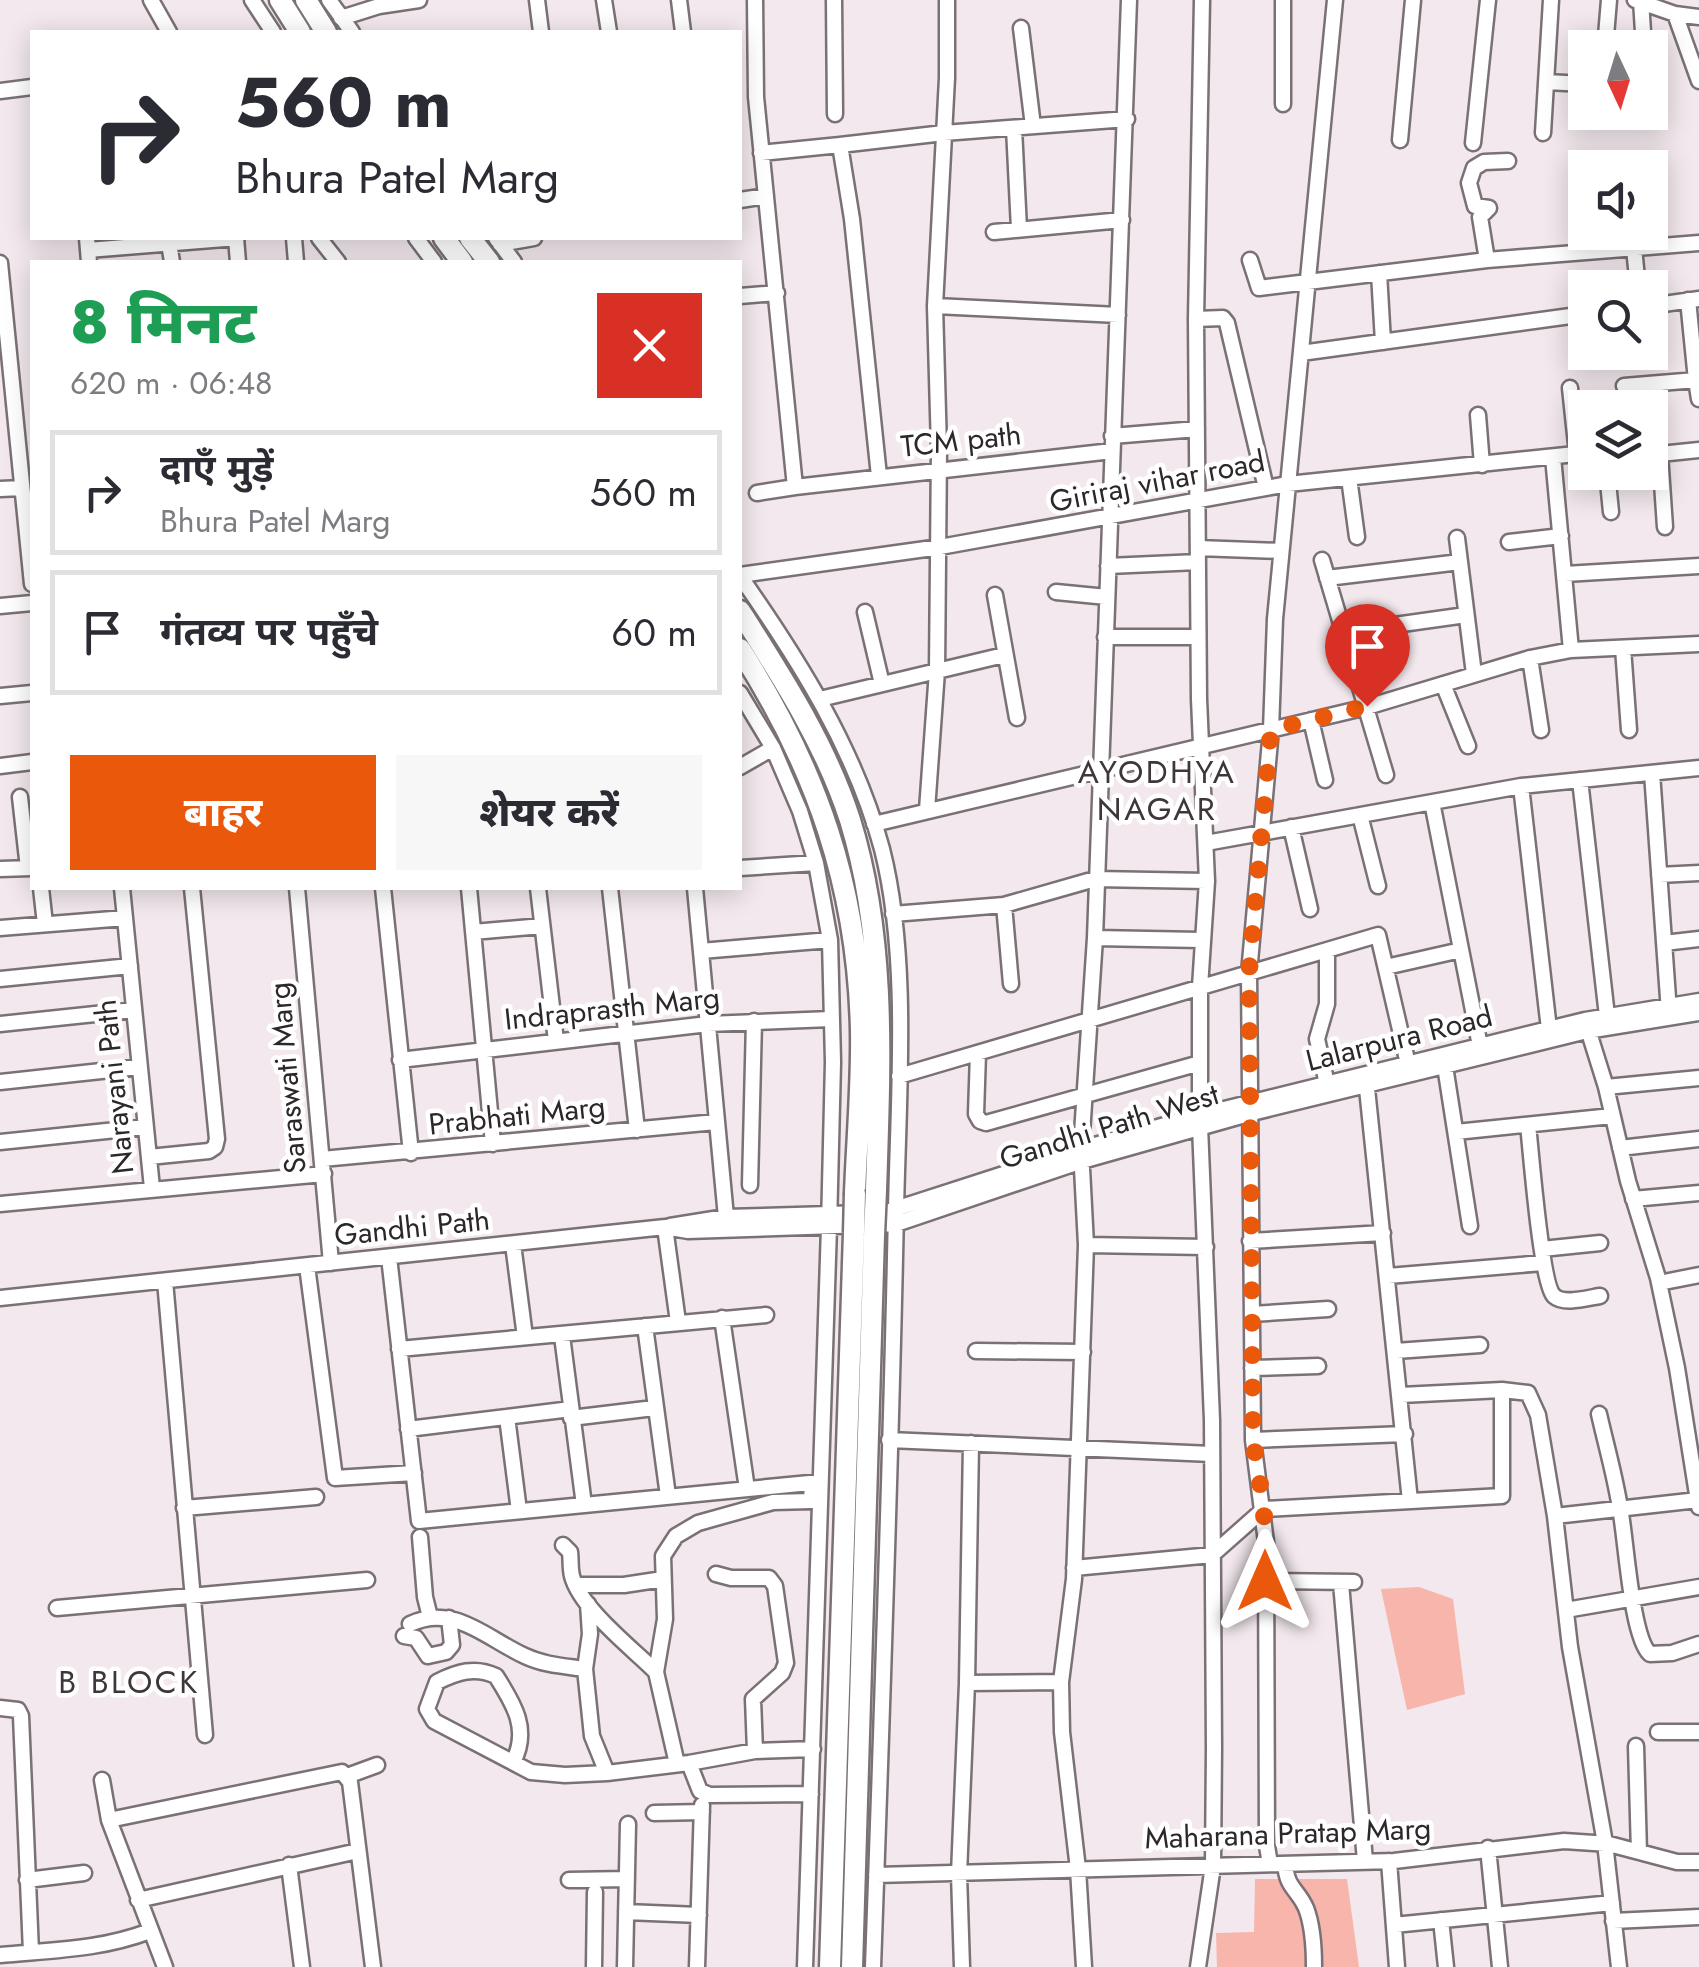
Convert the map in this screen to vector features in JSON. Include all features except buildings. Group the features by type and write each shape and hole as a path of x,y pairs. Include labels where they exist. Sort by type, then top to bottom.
{"highway":[{"path":"280,0 299,30"},
{"path":"306,0 334,25"},
{"path":"742,614 809,725 838,788 860,857 879,1003 865,1192"},
{"path":"742,652 768,692 818,796 849,903 861,1036 865,1192 852,1967"},
{"path":"830,1967 864,1234"}],"street":[{"path":"151,0 167,30"},
{"path":"252,0 272,30"},
{"path":"329,0 334,25 379,6 419,0"},
{"path":"537,0 541,30"},
{"path":"604,0 609,30"},
{"path":"679,0 683,30"},
{"path":"755,0 755,79 761,154 795,487"},
{"path":"834,0 835,114"},
{"path":"927,810 936,671 939,470 935,306 947,0"},
{"path":"1084,1967 1078,1869 1062,1732 1061,1682 1074,1568 1083,1352 1086,1245 1081,1155 1096,938 1095,878 1129,0"},
{"path":"1198,1967 1213,1866 1212,1454 1200,1121 1201,940 1207,881 1200,748 1196,320 1202,0"},
{"path":"1283,0 1283,104"},
{"path":"1314,1967 1312,1932 1305,1905 1287,1884 1267,1846 1264,1509 1253,1440 1249,972 1271,730 1274,620 1335,0"},
{"path":"1400,140 1413,0"},
{"path":"1473,143 1488,0"},
{"path":"1543,133 1550,0"},
{"path":"1607,30 1609,0"},
{"path":"1642,30 1639,0 1674,14 1699,17"},
{"path":"1674,14 1699,81"},
{"path":"1021,28 1033,126"},
{"path":"1546,82 1568,83"},
{"path":"0,91 30,87"},
{"path":"761,154 944,133 1127,119"},
{"path":"1014,128 1019,229"},
{"path":"840,145 852,219 879,476"},
{"path":"1487,260 1480,217 1489,208 1475,206 1469,183 1474,168 1484,162 1508,160"},
{"path":"742,200 766,196"},
{"path":"994,232 1122,220"},
{"path":"88,250 210,240"},
{"path":"321,240 336,260"},
{"path":"495,248 526,240"},
{"path":"170,243 172,260"},
{"path":"1668,245 1699,243"},
{"path":"1250,260 1259,288 1487,260 1610,250"},
{"path":"0,263 6,365 17,422 30,565"},
{"path":"1379,273 1383,342"},
{"path":"742,296 777,292"},
{"path":"1668,304 1694,300 1699,400"},
{"path":"935,306 1118,315"},
{"path":"1301,353 1568,316"},
{"path":"1196,320 1223,318 1227,323 1266,488"},
{"path":"1624,386 1696,380"},
{"path":"0,414 17,422"},
{"path":"1478,415 1482,464"},
{"name":"TCM path","path":"757,493 939,470 1198,429"},
{"path":"1668,450 1699,450"},
{"name":"Giriraj vihar road","path":"742,575 936,548 1288,484 1568,455"},
{"path":"1553,457 1571,650"},
{"path":"1349,478 1357,536"},
{"path":"0,489 22,488"},
{"path":"1609,490 1612,512"},
{"path":"1661,490 1666,527"},
{"path":"1509,542 1561,536"},
{"path":"1456,538 1474,674"},
{"path":"1108,566 1282,550"},
{"path":"1322,560 1386,776"},
{"path":"1327,578 1460,562"},
{"path":"1565,574 1699,566"},
{"path":"742,578 820,698 874,824 893,914 900,1076 873,1967"},
{"path":"1056,592 1107,597"},
{"path":"996,594 1017,718"},
{"path":"0,606 30,603"},
{"path":"866,612 882,684"},
{"path":"1345,632 1466,615"},
{"path":"1105,637 1198,637"},
{"path":"874,824 1367,706 1530,658 1571,650 1699,644"},
{"path":"1624,648 1628,730"},
{"path":"820,698 1004,655"},
{"path":"1530,658 1541,730"},
{"path":"1443,684 1468,746"},
{"path":"0,696 30,693"},
{"path":"742,697 769,750 816,863 830,940 829,1221 816,1482 813,1749 804,1967"},
{"path":"742,714 769,750"},
{"path":"1311,720 1325,780"},
{"path":"742,766 769,750"},
{"path":"0,766 30,762"},
{"path":"1206,842 1520,786 1699,768"},
{"path":"1652,772 1669,1012"},
{"path":"1580,780 1607,1016"},
{"path":"1520,786 1548,1029"},
{"path":"0,868 30,868 20,797"},
{"path":"1432,802 1480,1046"},
{"path":"1360,815 1378,886"},
{"path":"1290,828 1310,909"},
{"path":"742,868 816,863"},
{"path":"1659,876 1699,873"},
{"path":"893,914 1004,906 1095,878 1207,881"},
{"path":"41,890 45,924"},
{"name":"Narayani Path","path":"0,1204 152,1188 122,890"},
{"path":"149,1157 208,1152 217,1140 192,890"},
{"name":"Saraswati Marg","path":"297,890 331,1264"},
{"path":"384,890 411,1153"},
{"path":"469,890 494,1144"},
{"path":"538,890 556,1041"},
{"path":"610,890 637,1130"},
{"path":"695,890 726,1217"},
{"path":"1004,906 1010,984"},
{"path":"0,928 125,918"},
{"path":"473,932 542,926"},
{"path":"900,1076 1378,934 1408,1064"},
{"path":"1096,938 1201,940"},
{"path":"1664,943 1699,939"},
{"path":"701,951 830,940"},
{"path":"1327,950 1327,1004 1317,1039 1327,1084"},
{"path":"1386,967 1461,950"},
{"path":"0,980 130,966"},
{"name":"Lalarpura Road","path":"1251,1107 1327,1084 1366,1080 1408,1064 1548,1029 1586,1025 1607,1016 1669,1012 1699,1002"},
{"path":"0,1024 133,1010"},
{"name":"Gandhi Path West","path":"1081,1155 1251,1107 1444,1066 1586,1025 1669,1012 1699,1014"},
{"name":"Indraprasth Marg","path":"400,1060 708,1024 831,1019"},
{"path":"750,1184 754,1022"},
{"path":"1586,1025 1660,1283 1699,1508"},
{"path":"978,1053 976,1114 986,1123 1200,1062"},
{"path":"1444,1066 1470,1226"},
{"path":"0,1082 138,1067"},
{"path":"1606,1087 1699,1078"},
{"path":"1366,1080 1410,1501"},
{"path":"1456,1132 1612,1116"},
{"path":"678,1322 664,1227 726,1217 829,1221 896,1217 1081,1155 1115,1139 1200,1121"},
{"name":"Prabhati Marg","path":"152,1188 411,1153 716,1122"},
{"path":"1528,1125 1548,1288 1564,1301 1600,1296"},
{"path":"0,1142 146,1127"},
{"path":"1620,1148 1699,1139"},
{"path":"1633,1198 1699,1193"},
{"name":"Gandhi Path","path":"0,1298 664,1227 688,1231 829,1221"},
{"path":"1250,1241 1384,1233"},
{"path":"1388,1276 1542,1256 1600,1243"},
{"path":"514,1244 525,1338"},
{"path":"1086,1245 1206,1247"},
{"path":"389,1256 420,1520 816,1482"},
{"path":"307,1266 336,1478 414,1473"},
{"path":"1660,1283 1699,1276"},
{"path":"164,1281 205,1735"},
{"path":"1252,1314 1328,1310"},
{"path":"398,1349 766,1316"},
{"path":"722,1318 747,1489"},
{"path":"645,1326 668,1496"},
{"path":"562,1336 584,1505"},
{"path":"1396,1351 1480,1345"},
{"path":"976,1351 1083,1352"},
{"path":"1252,1368 1318,1366"},
{"path":"1401,1396 1502,1390 1528,1392 1534,1399 1556,1516 1566,1610 1605,1843 1619,1967"},
{"path":"1074,1568 1212,1554 1264,1509 1502,1496 1502,1390"},
{"path":"408,1429 507,1417 654,1408"},
{"path":"1599,1414 1644,1648 1650,1654 1672,1653 1699,1644"},
{"path":"507,1417 519,1512"},
{"path":"1253,1440 1405,1434"},
{"path":"890,1440 1212,1454"},
{"path":"962,1967 958,1874 968,1683 971,1443"},
{"path":"810,1794 710,1795 700,1791 683,1764 656,1672 665,1619 663,1556 676,1536 698,1522 760,1506 811,1502 816,1482"},
{"path":"184,1508 316,1497"},
{"path":"1556,1516 1698,1500"},
{"path":"420,1537 430,1617"},
{"path":"563,1545 570,1552 572,1580 588,1604 656,1672"},
{"path":"716,1574 769,1578 775,1586 786,1663 782,1673 753,1699 755,1750"},
{"path":"576,1585 663,1579"},
{"path":"57,1608 367,1580"},
{"path":"1265,1581 1348,1583 1365,1861"},
{"path":"1566,1610 1699,1587"},
{"path":"588,1604 586,1669 592,1736 607,1773"},
{"path":"449,1618 452,1645 446,1652 428,1656 407,1630 430,1617 449,1618 475,1626 542,1663 586,1669"},
{"path":"513,1762 522,1735 514,1704 496,1676 472,1670 437,1682 428,1708 434,1721 513,1762 545,1774 607,1773 755,1750 813,1749"},
{"path":"968,1683 1061,1682"},
{"path":"0,1708 18,1710 21,1716 31,1952"},
{"path":"1658,1732 1699,1732"},
{"path":"1636,1746 1640,1852"},
{"path":"347,1776 377,1765"},
{"path":"109,1820 342,1772 350,1782 373,1967"},
{"path":"102,1780 109,1820 166,1967"},
{"path":"654,1812 702,1809 697,1967"},
{"path":"625,1967 628,1824"},
{"name":"Maharana Pratap Marg","path":"876,1876 1389,1860 1564,1840 1605,1843 1678,1862 1699,1862"},
{"path":"1488,1848 1500,1967"},
{"path":"138,1900 358,1851"},
{"path":"1389,1860 1396,1967"},
{"path":"289,1865 302,1967"},
{"path":"27,1880 84,1873"},
{"path":"570,1880 626,1879"},
{"path":"594,1967 596,1892"},
{"path":"1394,1925 1612,1903"},
{"path":"626,1912 699,1914"},
{"path":"1613,1921 1699,1917"},
{"path":"1441,1920 1446,1967"},
{"path":"0,1955 92,1948 150,1931"}],"shaded area":[{"path":"1419,1587 1453,1599 1465,1694 1407,1710 1381,1589"},
{"path":"1255,1879 1347,1879 1359,1967 1217,1967 1216,1933 1254,1932"}],"district":[{"name":"AYODHYA NAGAR","path":"1157,790"},
{"name":"B BLOCK","path":"129,1682"}],"route":[{"path":"1265,1581 1264,1509 1253,1440 1249,972 1271,730 1367,706"}]}
